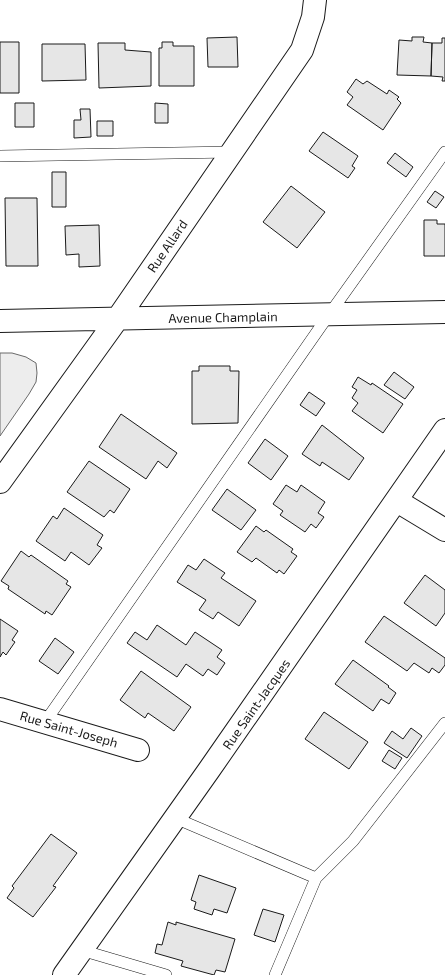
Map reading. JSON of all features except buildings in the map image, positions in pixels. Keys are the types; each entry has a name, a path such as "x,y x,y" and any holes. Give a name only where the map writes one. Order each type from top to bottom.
{"street":[{"name":"Rue Allard","path":"0,482 118,318 302,50 313,17 315,0"},
{"name":"Avenue Champlain","path":"0,321 118,318 328,316 445,312"},
{"name":"Rue Saint-Jacques","path":"64,975 397,501 445,430"},
{"path":"397,501 445,530"},
{"name":"Rue Saint-Joseph","path":"0,709 138,750"}],"lane":[{"path":"0,156 232,152"},
{"path":"45,722 328,316 445,152"},
{"path":"275,975 316,878 353,841 444,725"},
{"path":"175,818 316,878"},
{"path":"81,950 166,975"}],"shaded area":[{"path":"0,353 12,353 26,357 36,363 37,373 36,382 29,394 0,436"}]}
